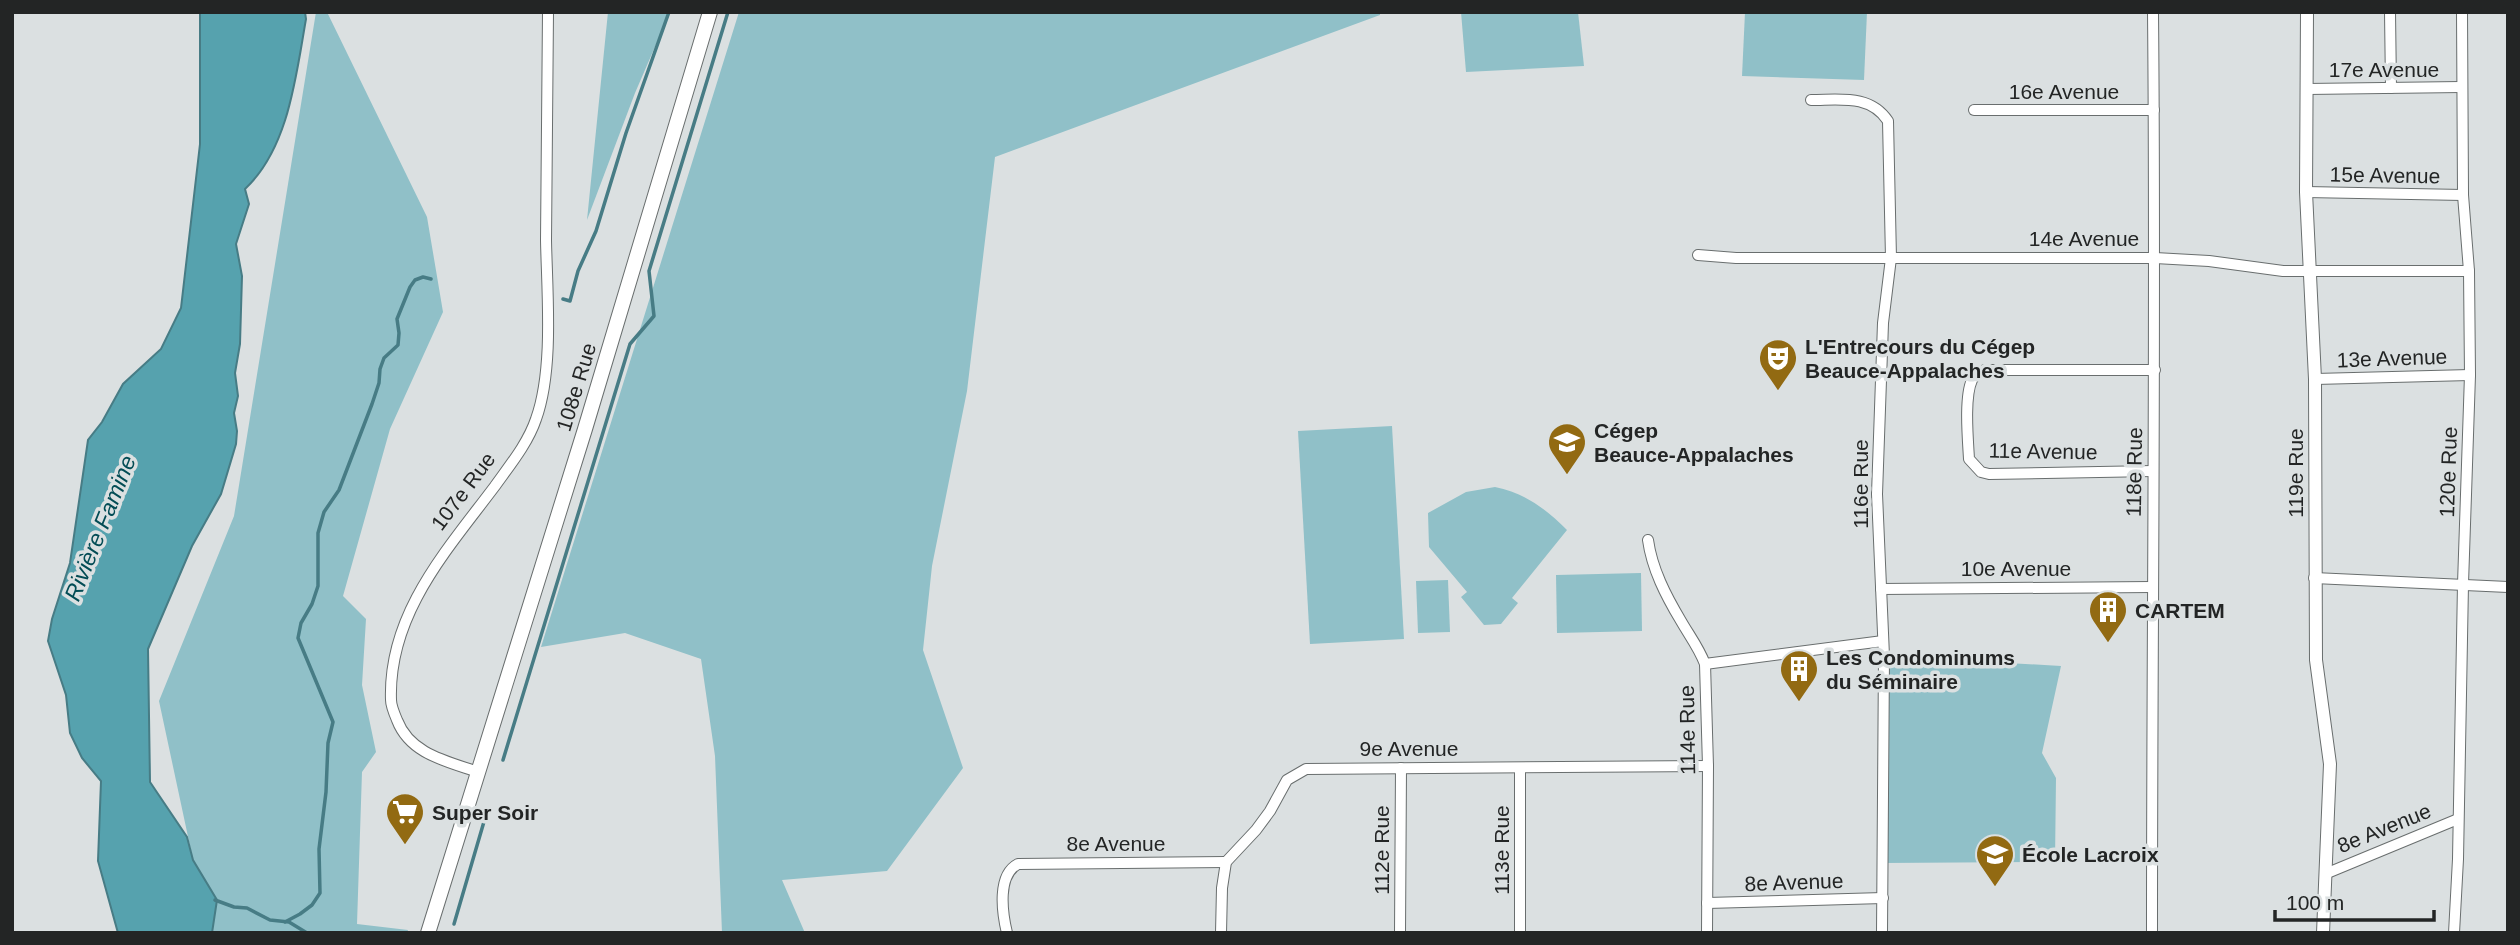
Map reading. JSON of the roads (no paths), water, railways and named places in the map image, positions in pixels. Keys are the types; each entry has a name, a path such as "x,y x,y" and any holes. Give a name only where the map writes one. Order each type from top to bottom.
{"main road":[{"name":"108e Rue","path":"478,772 585,429 710,12"},
{"path":"428,933 478,772"}],"street":[{"name":"107e Rue","path":"478,772 432,757 418,748 401,730 391,703 392,674 411,605 426,578 510,465 537,418 546,352 548,12"},
{"name":"118e Rue","path":"2152,933 2154,12"},
{"name":"119e Rue","path":"2307,12 2306,192 2315,379 2316,660 2330,764 2323,933"},
{"path":"2390,12 2391,88"},
{"name":"120e Rue","path":"2454,933 2470,374 2469,271 2463,195 2462,12"},
{"name":"17e Avenue","path":"2307,89 2461,88"},
{"name":"116e Rue","path":"1811,100 1866,102 1880,110 1888,121 1891,258 1883,323 1877,494 1883,641 1882,933"},
{"name":"16e Avenue","path":"1974,110 2154,110"},
{"name":"15e Avenue","path":"2306,192 2463,195"},
{"name":"14e Avenue","path":"1698,255 1736,258 2155,258 2209,261 2266,270 2469,271"},
{"name":"11e Avenue","path":"2154,471 1989,474 1981,472 1969,459 1967,427 1971,382 1978,372 2155,370"},
{"name":"13e Avenue","path":"2315,379 2470,374"},
{"name":"114e Rue","path":"1648,540 1656,572 1705,664 1708,766 1707,933"},
{"path":"2314,578 2508,587"},
{"name":"10e Avenue","path":"1881,589 2152,587"},
{"path":"1705,664 1883,641"},
{"name":"9e Avenue","path":"1226,862 1256,830 1287,780 1306,769 1708,766"},
{"name":"112e Rue","path":"1400,933 1401,768"},
{"name":"113e Rue","path":"1520,768 1520,933"},
{"name":"8e Avenue","path":"2325,874 2458,819"},
{"path":"1221,933 1222,888 1226,862"},
{"name":"8e Avenue","path":"1007,933 1003,902 1005,881 1009,872 1018,864 1226,862"},
{"name":"8e Avenue","path":"1707,903 1883,898"}],"water":[{"name":"Rivière Famine","path":"200,12 305,12 306,19 294,87 281,132 260,172 245,189 249,204 236,244 242,276 240,344 235,373 238,396 234,413 236,444 221,494 192,546 148,649 150,782 187,837 193,860 217,900 212,933 118,933 98,861 101,781 82,758 70,733 66,695 48,641 52,619 70,563 88,440 102,422 123,384 161,349 181,308 200,144"}],"waterway":[{"path":"563,299 570,301 578,271 596,231 626,133 669,12"},
{"path":"503,760 630,344 654,316 649,271 728,12"},
{"path":"285,922 312,905 320,893 319,849 326,792 328,743 333,722 298,638 301,623 318,586 318,533 324,512 339,490 372,404 384,358 398,345 397,319 410,287 415,280 423,277 431,279"},
{"path":"454,924 488,808"},
{"path":"215,900 234,907 247,908 270,920 289,922 307,933"}],"place":[{"name":"L'Entrecours du Cégep Beauce-Appalaches","path":"1778,392"},
{"name":"Cégep Beauce-Appalaches","path":"1567,476"},
{"name":"CARTEM","path":"2108,644"},
{"name":"Les Condominums du Séminaire","path":"1799,703"},
{"name":"Super Soir","path":"405,846"},
{"name":"École Lacroix","path":"1995,888"}]}
